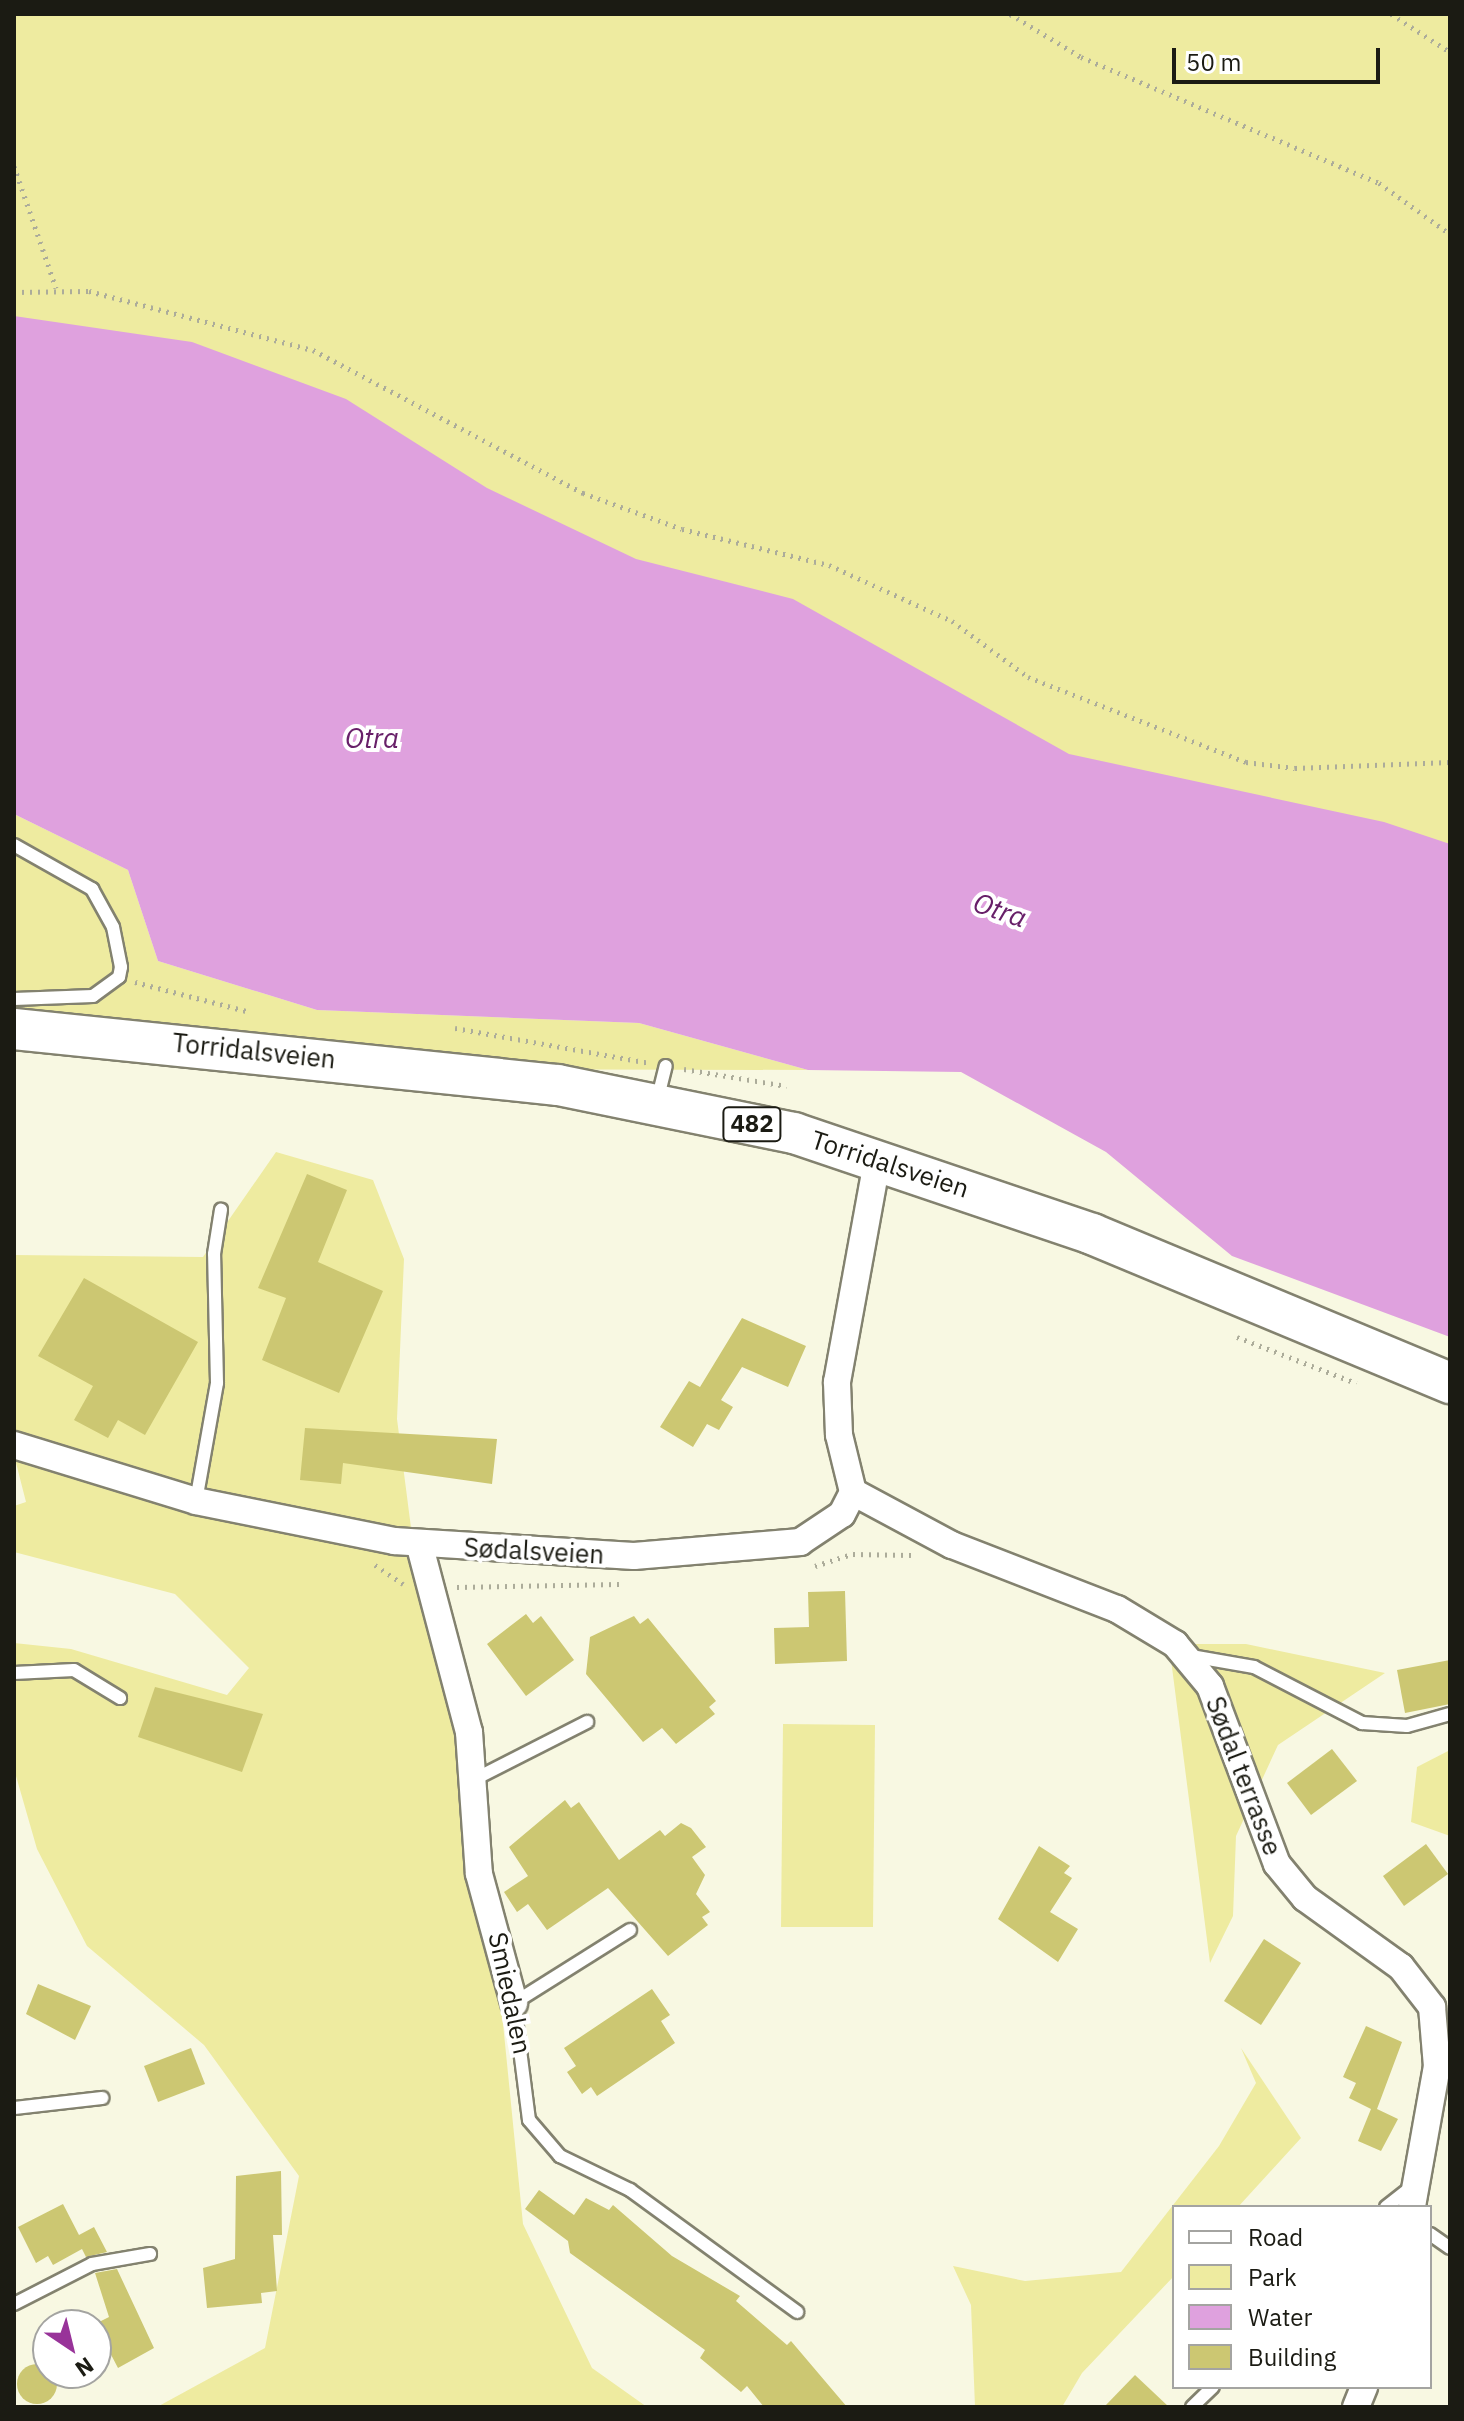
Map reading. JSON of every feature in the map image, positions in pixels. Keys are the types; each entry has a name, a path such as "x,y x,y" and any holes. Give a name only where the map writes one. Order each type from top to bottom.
{"main road":[{"name":"Torridalsveien","path":"14,1029 436,1069 661,1084 1092,1234 1450,1383"}],"street":[{"path":"878,1157 837,1382 839,1435 853,1492 952,1545 1104,1603 1184,1655"},
{"name":"Sødalsveien","path":"14,1445 196,1501 419,1543 634,1556 777,1549 824,1528 853,1492"},
{"name":"Smiedalen","path":"419,1543 475,1779 479,1874 514,2003"},
{"name":"Sødal terrasse","path":"1184,1655 1220,1700 1258,1827 1277,1864 1305,1898 1401,1967 1425,1993 1444,2025 1414,2196"}],"lane":[{"path":"14,845 92,889 113,927 119,977 93,996 14,999"},
{"path":"196,1501 217,1383 214,1254 221,1210"},
{"path":"1184,1655 1254,1667 1362,1723 1407,1726 1450,1714"},
{"path":"14,1673 74,1670 120,1698"},
{"path":"475,1779 587,1722"},
{"path":"514,2003 630,1930"},
{"name":"Smiedalen","path":"514,2003 529,2120 538,2134 560,2156 630,2190 797,2312"},
{"path":"14,2108 102,2098"},
{"name":"Sødal terrasse","path":"1391,2205 1414,2196"},
{"path":"1432,2235 1450,2248"},
{"path":"14,2304 92,2264 150,2254"},
{"path":"1192,2407 1211,2389"}],"path":[{"path":"1010,14 1081,57 1379,183 1450,234"},
{"path":"1391,14 1450,52"},
{"path":"14,166 56,288"},
{"path":"14,292 56,288 313,350 583,493 682,529 829,565 952,621 1028,677 1246,762 1295,768 1450,762"},
{"path":"119,977 250,1012"},
{"path":"455,1028 661,1084 787,1086"}],"green space":[{"path":"14,14 1450,14 1450,978 14,551"},
{"path":"14,814 128,870 158,961 317,1010 639,1023 808,1070 441,1069 14,1029"},
{"path":"276,1152 373,1180 404,1259 397,1419 418,1582 453,1695 491,1903 523,2224 592,2368 647,2407 157,2407 265,2348 299,2176 204,2045 87,1946 37,1849 14,1769 14,1643 71,1649 227,1695 249,1668 175,1594 14,1552 14,1506 26,1502 14,1455 14,1255 203,1257"},
{"path":"1169,1644 1246,1644 1385,1673 1278,1745 1236,1836 1233,1916 1210,1963"},
{"path":"783,1724 875,1725 873,1927 781,1927"},
{"path":"1450,1750 1450,1836 1411,1822 1417,1767"},
{"path":"1241,2048 1301,2138 1240,2205 1173,2205 1219,2146 1256,2083"},
{"path":"1172,2206 1172,2278 1082,2373 1062,2407 975,2407 971,2305 953,2266 1025,2281 1121,2272"}],"water":[{"name":"Otra","path":"14,316 192,342 346,399 487,488 636,559 793,599 1069,754 1384,822 1450,844 1450,1337 1232,1256 1106,1152 961,1072 808,1070 639,1023 317,1010 158,961 128,870 14,814"}],"building":[{"path":"307,1174 347,1190 318,1262 383,1291 339,1393 262,1360 286,1298 258,1288"},
{"path":"84,1278 198,1342 145,1435 118,1420 108,1438 74,1420 93,1386 38,1356"},
{"path":"742,1318 806,1346 788,1387 742,1367 721,1400 733,1407 719,1430 707,1424 693,1447 660,1427 689,1381 700,1387"},
{"path":"305,1428 497,1439 492,1484 343,1463 341,1484 300,1480"},
{"path":"845,1591 847,1661 775,1664 774,1628 809,1627 808,1592"},
{"path":"526,1614 533,1623 541,1616 574,1660 526,1696 487,1644"},
{"path":"634,1616 640,1624 648,1618 716,1701 709,1707 715,1714 676,1744 662,1728 643,1742 586,1674 590,1637"},
{"path":"1450,1660 1450,1704 1405,1713 1397,1670"},
{"path":"155,1687 263,1714 242,1772 138,1737"},
{"path":"1332,1749 1357,1781 1311,1815 1287,1783"},
{"path":"565,1800 571,1808 579,1802 619,1860 660,1830 665,1836 681,1823 691,1828 706,1847 692,1857 705,1875 696,1894 710,1912 702,1917 708,1925 668,1956 608,1888 547,1930 528,1904 517,1912 504,1892 528,1876 509,1847"},
{"path":"1426,1844 1448,1874 1404,1906 1383,1876"},
{"path":"1039,1846 1070,1866 1064,1873 1072,1878 1050,1912 1078,1929 1058,1962 998,1919"},
{"path":"1264,1939 1301,1963 1261,2025 1224,2001"},
{"path":"38,1984 91,2006 75,2040 26,2014"},
{"path":"652,1989 670,2015 661,2021 675,2043 597,2096 591,2087 582,2094 567,2072 576,2066 564,2048"},
{"path":"1366,2026 1402,2042 1377,2109 1398,2119 1381,2151 1358,2141 1371,2109 1349,2098 1356,2083 1343,2077"},
{"path":"191,2048 205,2084 158,2102 144,2066"},
{"path":"281,2171 282,2235 273,2235 277,2291 261,2293 262,2303 207,2308 203,2268 235,2259 236,2176"},
{"path":"539,2190 574,2215 586,2198 609,2210 613,2205 672,2256 740,2296 736,2301 787,2345 791,2341 847,2407 764,2407 747,2386 741,2392 700,2358 705,2350 570,2253 568,2241 525,2209"},
{"path":"63,2204 79,2235 94,2227 107,2252 86,2257 82,2249 53,2265 48,2256 36,2263 18,2227"},
{"path":"117,2269 154,2348 118,2368 112,2357 112,2309 106,2309 95,2273"},
{"path":"32,2365 32,2389 56,2389 45,2402 29,2402 19,2392 19,2376"},
{"path":"1135,2375 1169,2407 1104,2407"}]}
